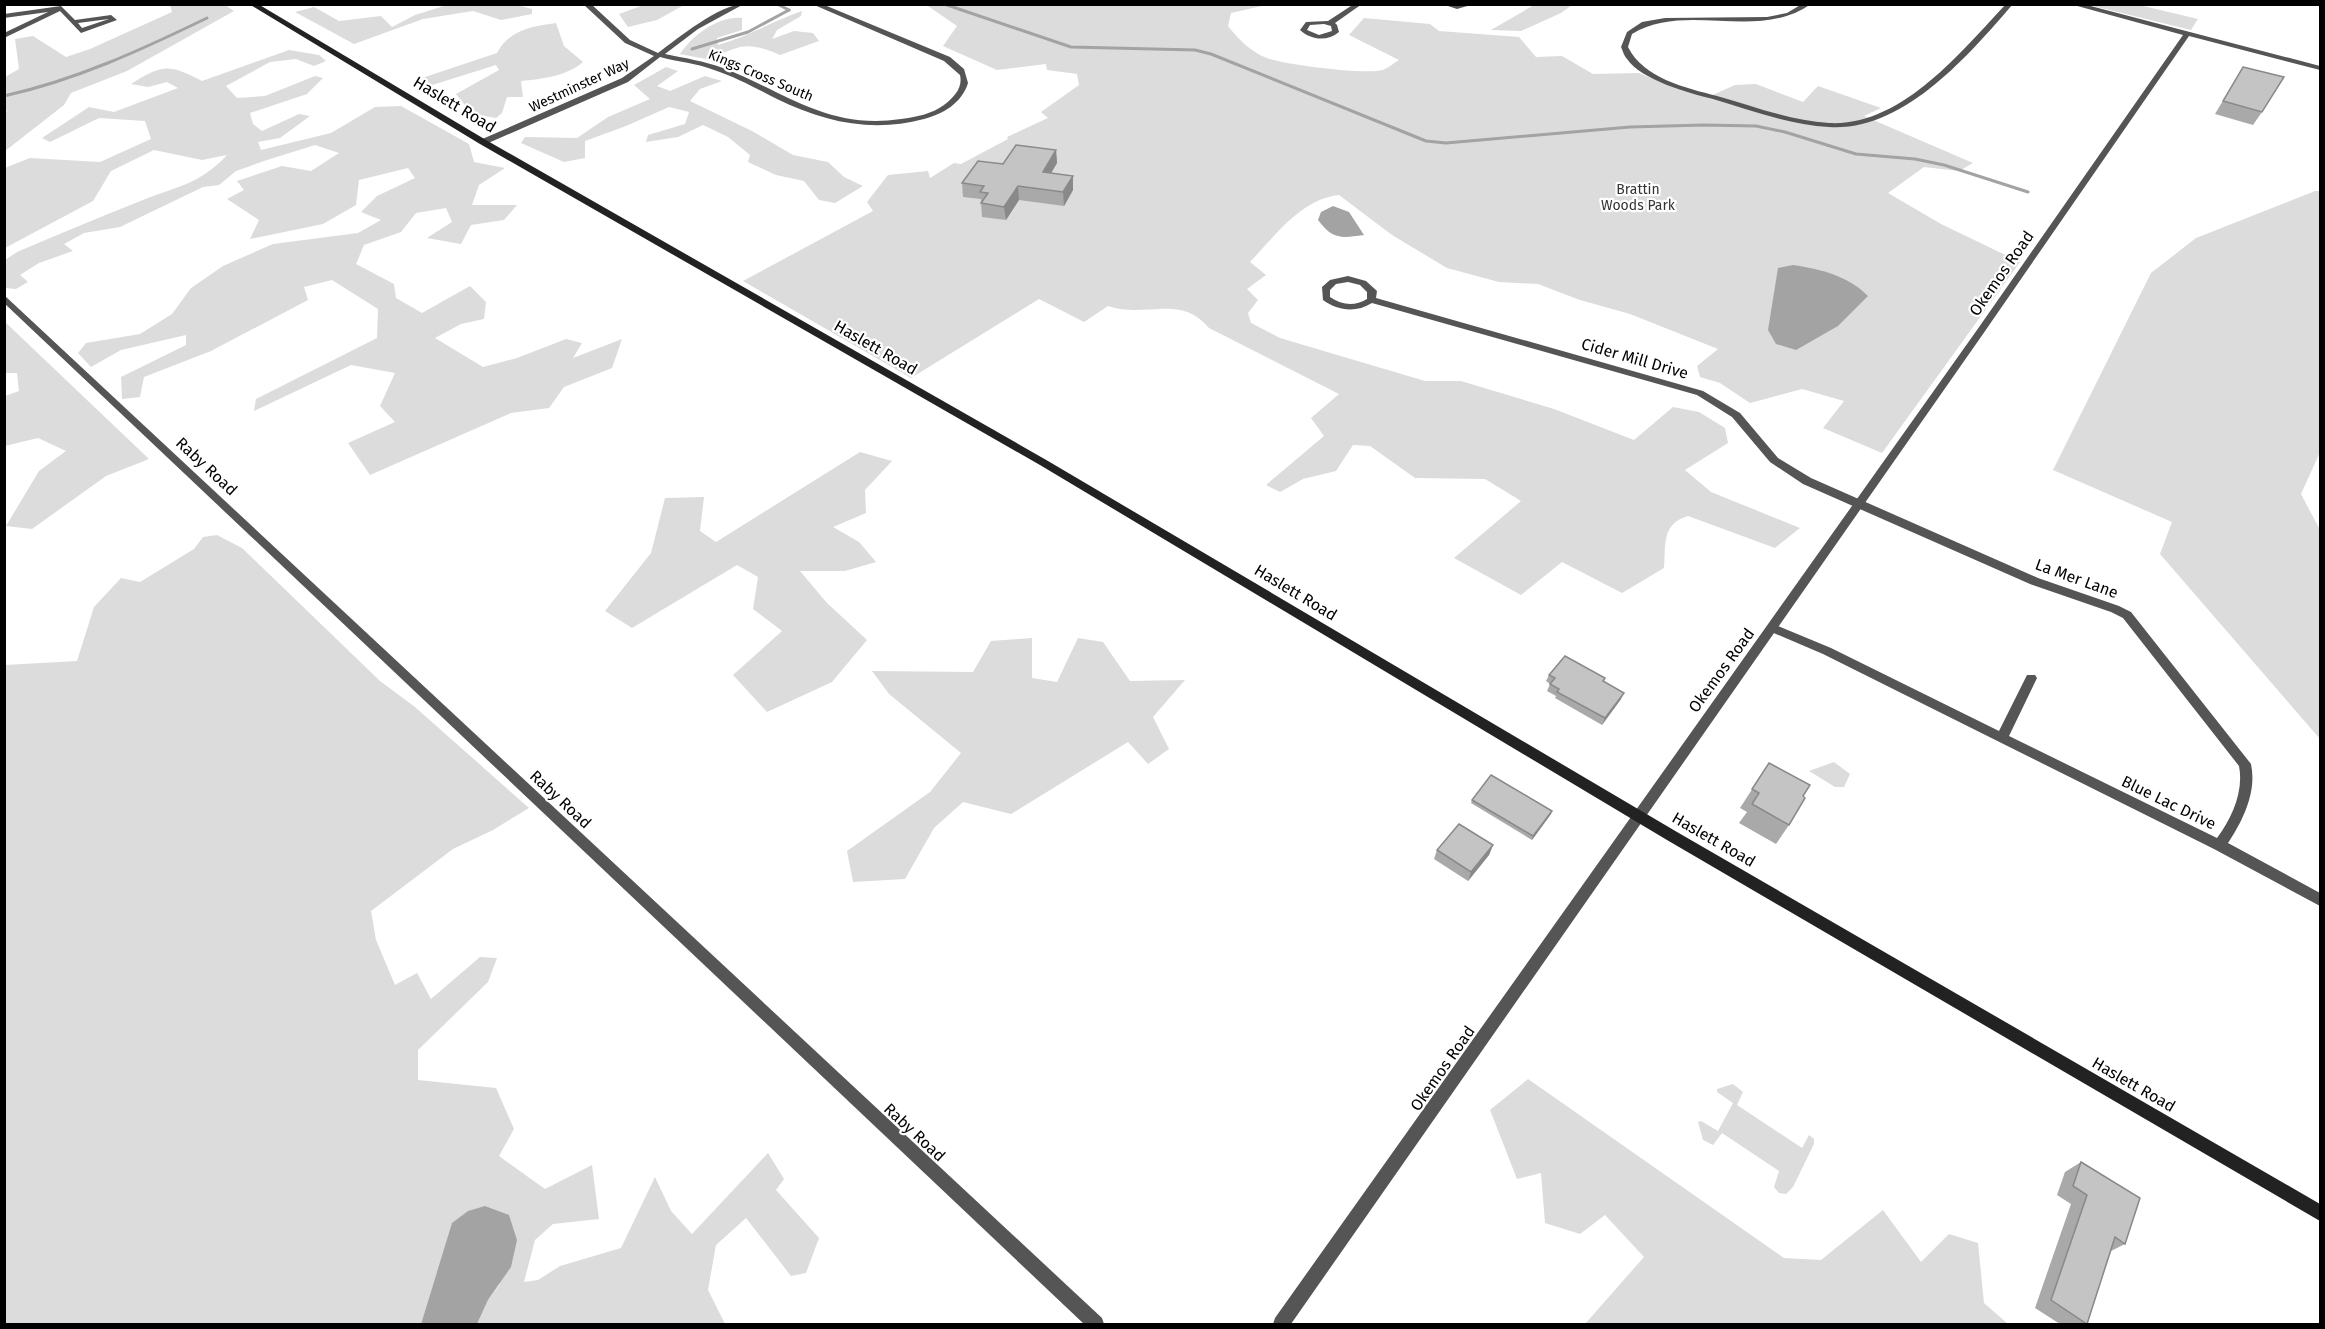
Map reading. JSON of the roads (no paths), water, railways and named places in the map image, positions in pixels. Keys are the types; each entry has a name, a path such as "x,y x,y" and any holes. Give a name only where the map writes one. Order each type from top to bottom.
{"main road":[{"name":"Haslett Road","path":"252,4 483,142 1033,458 1638,816 2320,1213"}],"street":[{"name":"Kings Cross South","path":"586,4 623,39 635,47 714,67 818,114 845,122 874,124 903,122 941,110 957,98 964,86 962,71 947,59 815,4"},
{"name":"Westminster Way","path":"483,142 617,84 696,28 741,4"},
{"path":"1330,23 1359,4"},
{"path":"1445,4 1457,7 1471,4"},
{"path":"1808,4 1794,14 1768,19 1693,15 1657,19 1632,30 1626,38 1625,48 1630,58 1641,68 1676,86 1797,120 1846,125 1870,120 1920,92 1962,55 2010,4"},
{"path":"2073,4 2320,68"},
{"path":"6,15 62,7"},
{"path":"62,7 81,31 114,20 111,17 74,22"},
{"path":"4,36 62,7"},
{"name":"Okemos Road","path":"1281,1324 1773,628 2187,34"},
{"name":"Cider Mill Drive","path":"1371,300 1372,291 1356,280 1333,282 1325,289 1326,298 1337,305 1361,306 1371,300 1700,393 1736,415 1766,452 1789,471 1859,504"},
{"name":"Raby Road","path":"4,298 1096,1324"},
{"name":"La Mer Lane","path":"1859,504 2034,582 2127,615 2245,764 2249,776 2233,824 2219,845"},
{"name":"Blue Lac Drive","path":"1773,628 1827,651 2219,845 2320,900"},
{"path":"2002,738 2031,678"}],"waterway":[{"path":"692,49 748,32 789,10 777,4"},
{"path":"944,4 1071,47 1195,50 1211,54 1426,141 1446,143 1630,127 1756,126 1785,132 1856,154 1915,159 1944,165 2028,192"},
{"path":"4,96 82,73 133,53 207,18"}],"park label":[{"name":"Brattin Woods Park","path":"1638,198"}]}
